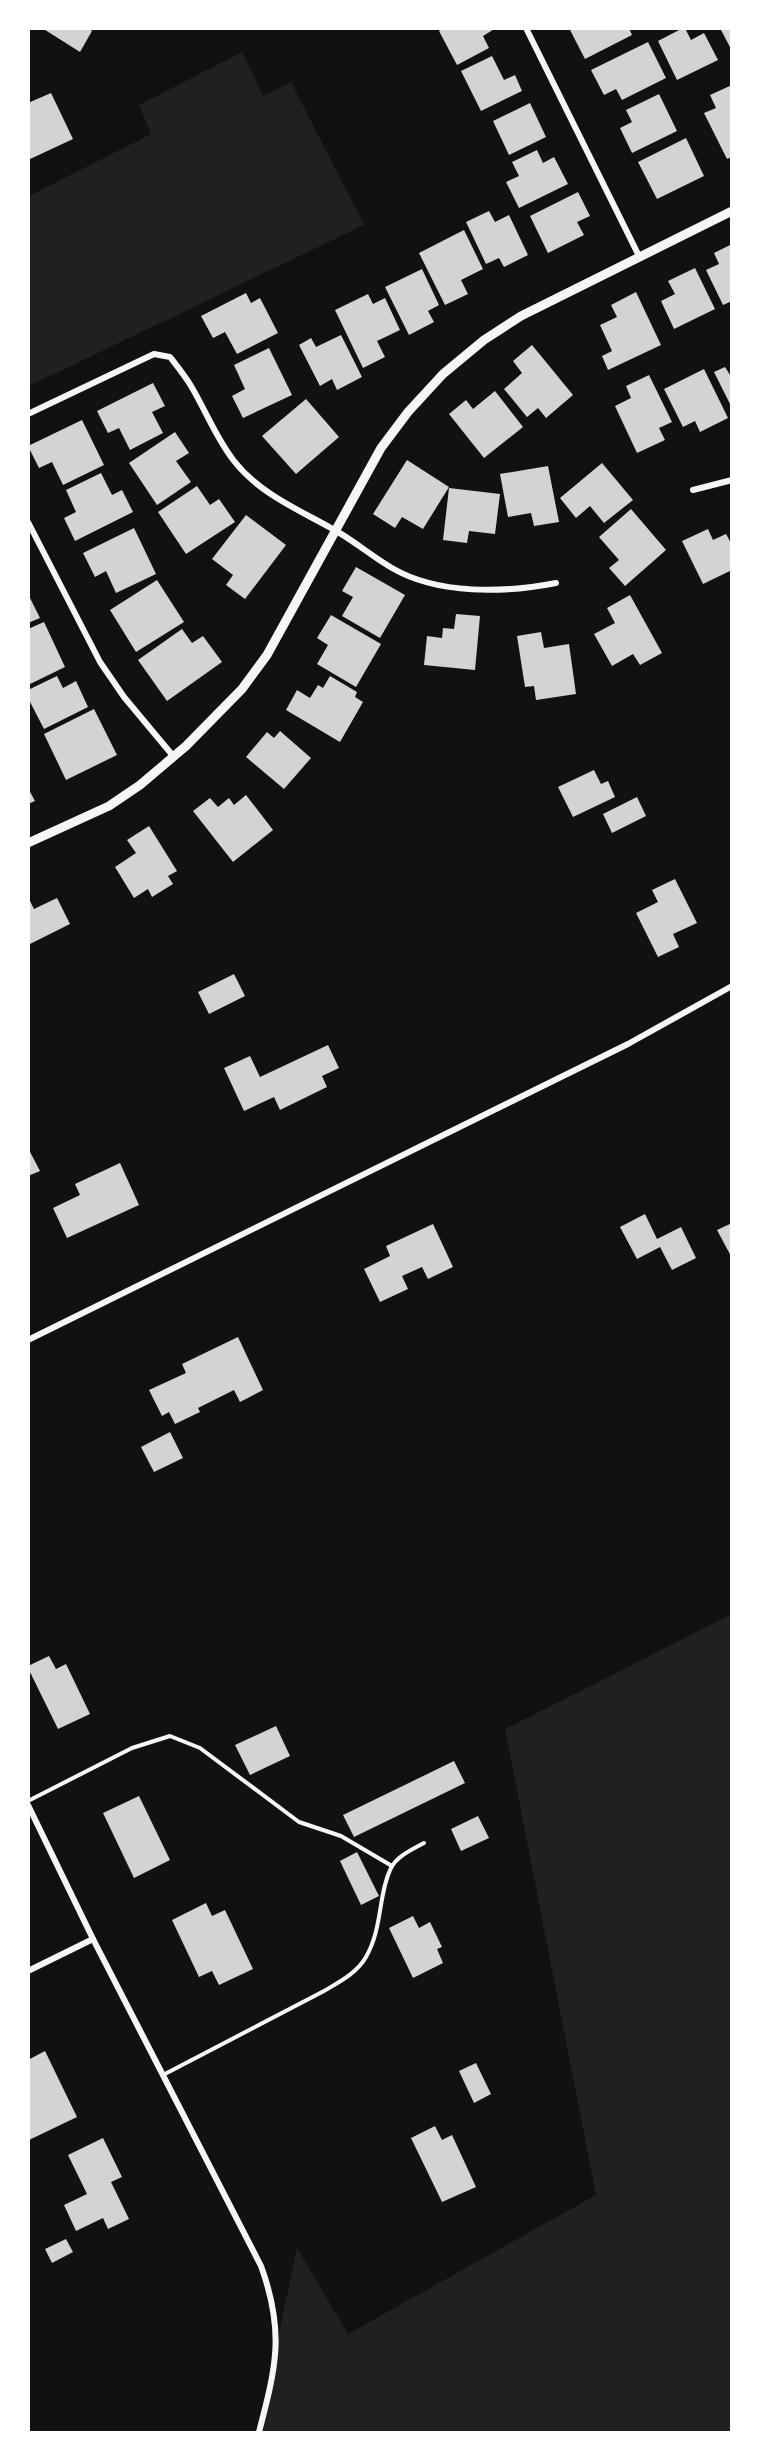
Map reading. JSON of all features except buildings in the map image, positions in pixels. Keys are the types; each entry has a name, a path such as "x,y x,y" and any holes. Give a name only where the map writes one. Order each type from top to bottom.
{"street":[{"path":"526,28 639,256"},
{"path":"28,843 109,806 140,786 174,757 248,681 267,655 334,529 381,448 408,412 444,374 484,340 521,316 732,211"},
{"path":"28,414 154,354 170,357 191,386 216,436 235,462 255,483 282,501 334,529 393,569 426,581 457,587 493,590 528,588 556,583"},
{"path":"693,490 732,480"},
{"path":"28,522 100,662 123,698 174,757"},
{"path":"28,1340 628,1044 732,986"},
{"path":"28,1805 93,1939 261,2266 271,2295 277,2350 274,2375 259,2433"},
{"path":"28,1971 93,1939"}],"lane":[{"path":"28,1801 132,1748 170,1736 200,1748 299,1822 341,1836 392,1866"},
{"path":"163,2075 349,1976 366,1958 376,1935 385,1888 392,1866 407,1852 424,1844"}],"shaded area":[{"path":"242,52 263,96 291,82 364,225 29,386 29,196 151,134 139,105"},
{"path":"731,1615 731,2432 258,2432 297,2248 348,2334 596,2195 505,1729"}]}
